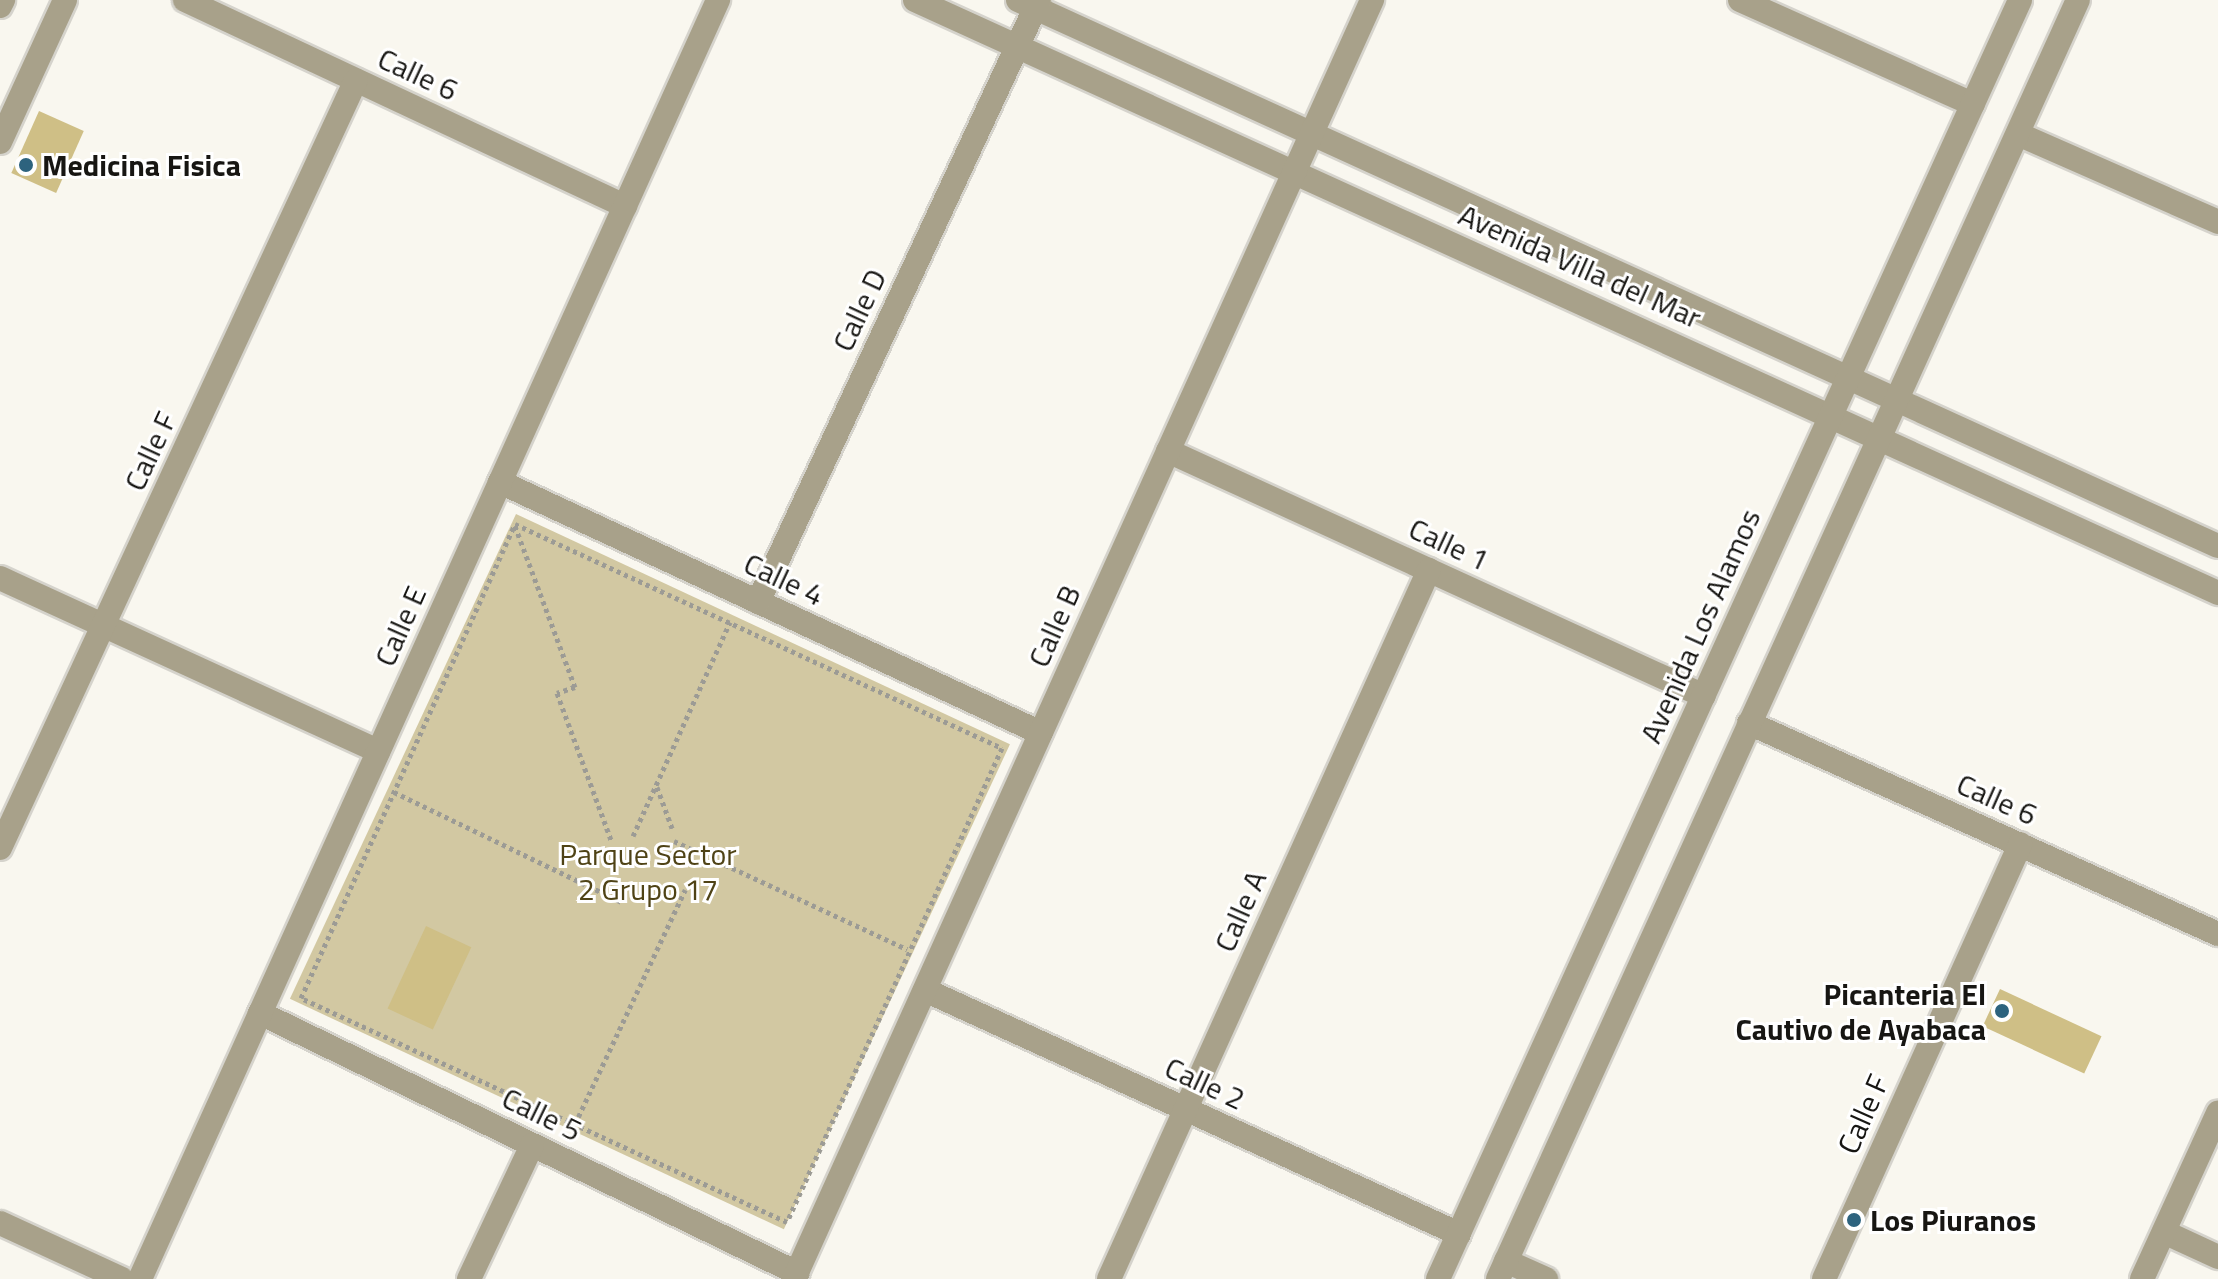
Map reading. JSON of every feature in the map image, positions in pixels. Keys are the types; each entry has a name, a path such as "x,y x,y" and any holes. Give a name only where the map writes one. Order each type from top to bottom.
{"street":[{"path":"0,6 3,0"},
{"path":"0,142 65,0"},
{"name":"Calle 6","path":"185,0 625,206"},
{"name":"Calle E","path":"140,1279 718,0"},
{"name":"Avenida Villa del Mar","path":"915,0 2218,593"},
{"name":"Calle B","path":"796,1276 1372,0"},
{"path":"1740,0 1973,104"},
{"name":"Avenida Los Alamos","path":"1438,1279 2020,0"},
{"path":"1546,1279 1502,1270 2078,0"},
{"name":"Avenida Villa del Mar","path":"1031,3 2218,546"},
{"name":"Calle D","path":"750,598 1018,46 1031,3"},
{"name":"Calle F","path":"0,848 356,80"},
{"path":"2018,134 2218,222"},
{"name":"Calle 1","path":"1168,451 1704,696"},
{"name":"Calle 4","path":"500,482 1041,733"},
{"name":"Calle A","path":"1109,1279 1429,570"},
{"path":"0,578 378,751"},
{"name":"Calle 6","path":"1749,723 2218,934"},
{"name":"Calle F","path":"1824,1279 2020,844"},
{"name":"Calle 2","path":"925,990 1459,1234"},
{"name":"Calle 5","path":"260,1013 796,1276"},
{"path":"2142,1279 2218,1113"},
{"path":"469,1279 532,1145"},
{"path":"0,1223 122,1279"},
{"path":"2164,1232 2218,1257"}],"path":[{"path":"500,482 575,687 557,693 611,840"},
{"path":"515,524 1002,748 787,1222 301,998 515,524"},
{"path":"633,836 730,623 750,598"},
{"path":"656,786 672,828"},
{"path":"394,792 624,903"},
{"path":"674,841 937,963"},
{"path":"559,1158 685,890"}],"green space":[{"name":"Parque Sector 2 Grupo 17","path":"516,514 1010,744 784,1229 290,999"}],"building":[{"path":"39,111 84,131 56,193 11,173"},
{"path":"426,926 471,947 433,1030 388,1008"},
{"path":"2000,989 2102,1036 2084,1073 1983,1026"}],"place":[{"name":"Medicina Fisica","path":"26,165"},
{"name":"Picanteria El Cautivo de Ayabaca","path":"2002,1011"},
{"name":"Los Piuranos","path":"1854,1220"}]}
